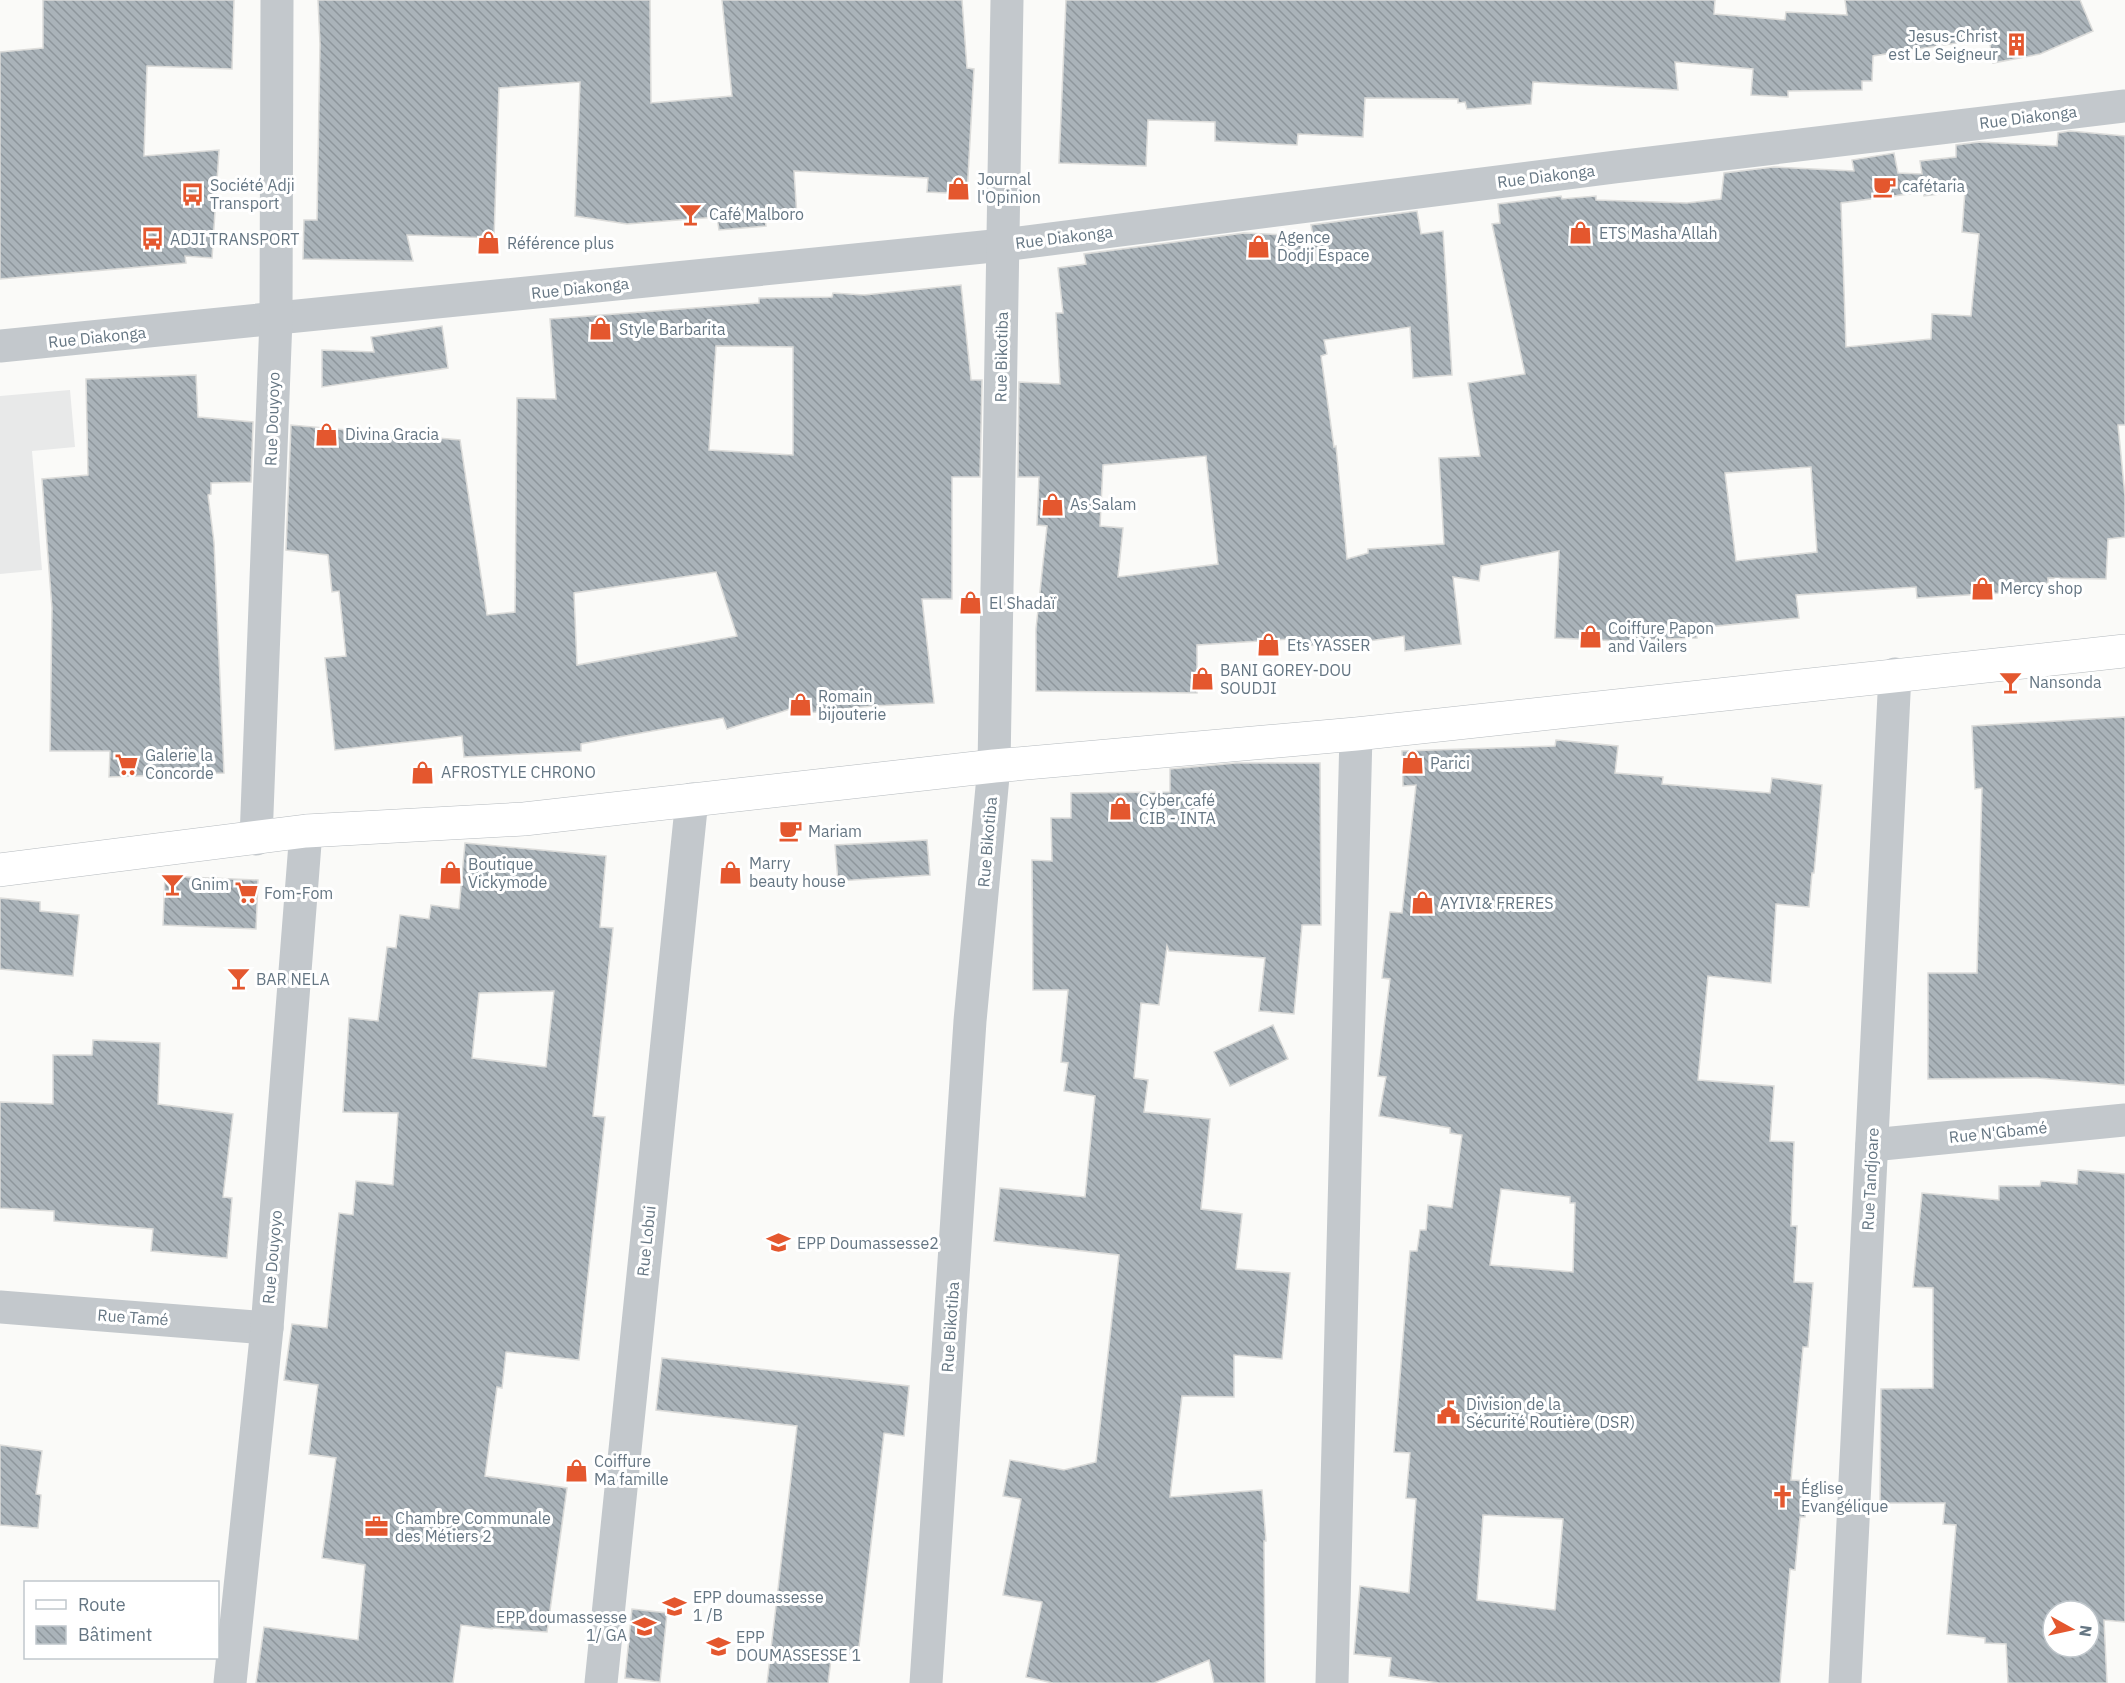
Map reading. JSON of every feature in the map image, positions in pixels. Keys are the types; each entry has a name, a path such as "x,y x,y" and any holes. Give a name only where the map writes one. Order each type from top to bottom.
{"main road":[{"path":"0,870 306,831 524,819 994,766 1356,734 1895,674 2125,651"}],"street":[{"name":"Rue Douyoyo","path":"256,839 276,320 277,0"},
{"name":"Rue Bikotiba","path":"926,1683 970,1021 994,766 1007,0"},
{"name":"Rue Diakonga","path":"0,346 1003,245 1615,167 2125,106"},
{"name":"Rue Tandjoare","path":"1845,1683 1895,674"},
{"path":"1332,1683 1356,734"},
{"name":"Rue Lobui","path":"601,1683 692,799"},
{"name":"Rue Douyoyo","path":"230,1683 267,1328 306,831"},
{"name":"Rue N'Gbamé","path":"1872,1145 2125,1120"},
{"name":"Rue Tamé","path":"0,1307 267,1328"}],"shaded area":[{"path":"70,390 75,447 32,451 42,570 0,574 0,396"}],"building":[{"path":"43,0 234,0 232,69 147,66 144,156 219,150 212,258 185,256 186,263 0,279 0,52 43,48"},
{"path":"318,0 650,0 651,103 732,96 722,0 962,0 967,68 974,69 967,194 927,192 928,178 794,171 797,217 765,218 766,226 719,230 717,217 627,224 575,216 580,82 499,88 494,238 407,235 413,261 303,259 304,220 317,220 320,44"},
{"path":"1066,0 1715,0 1714,14 1785,20 1786,12 1847,15 1845,0 2080,0 2093,31 2040,54 1993,63 1989,38 1873,56 1872,81 1862,81 1862,90 1788,91 1788,97 1751,95 1753,69 1675,62 1678,90 1533,82 1531,104 1467,109 1465,102 1458,103 1458,99 1365,98 1363,137 1298,134 1297,145 1215,141 1215,122 1148,120 1146,166 1059,163"},
{"path":"2070,131 2125,136 2125,425 2118,425 2125,496 2125,537 2108,539 2106,579 2048,578 2048,583 2001,586 2001,593 1917,598 1916,587 1796,595 1799,618 1697,628 1697,638 1620,641 1555,638 1559,551 1481,566 1479,581 1453,577 1461,644 1405,651 1404,636 1333,646 1333,644 1290,647 1290,639 1197,645 1197,693 1036,691 1036,629 1047,526 1037,525 1039,477 1018,477 1019,382 1060,384 1056,313 1063,313 1058,268 1086,264 1084,254 1244,233 1313,236 1311,225 1417,211 1421,234 1443,231 1452,375 1413,378 1410,327 1324,340 1327,354 1321,356 1334,447 1336,446 1347,559 1368,553 1368,549 1444,544 1439,458 1480,456 1468,383 1525,374 1492,224 1500,223 1498,204 1561,196 1562,199 1596,196 1596,200 1687,203 1721,199 1724,173 1774,167 1854,171 1852,160 1894,153 1898,173 1922,174 1920,161 1956,157 1956,145 1979,142 2057,146 2058,133","holes":["1923,187 1924,196 1965,191 1962,232 1979,234 1971,316 1932,314 1931,339 1846,347 1841,203 1923,192","1206,456 1218,564 1118,577 1123,528 1100,526 1103,465","1811,467 1817,552 1736,561 1725,473"]},
{"path":"961,285 971,380 982,380 980,477 952,477 952,599 922,599 934,703 872,706 808,713 806,704 727,729 723,718 581,744 581,751 464,757 462,736 335,750 325,658 346,656 339,591 332,592 328,555 286,550 291,425 460,440 487,615 515,612 517,398 556,399 550,319 759,303 759,298 832,297 833,293 864,295","holes":["716,346 793,347 793,455 709,450","716,572 737,636 577,665 574,593"]},
{"path":"442,326 448,368 322,387 322,350 374,352 371,337"},
{"path":"196,375 198,417 253,422 251,482 211,483 211,494 208,495 214,542 224,773 109,777 110,751 50,751 52,608 42,479 88,475 86,379"},
{"path":"2125,717 2125,1085 2037,1078 1928,1079 1928,973 1977,973 1982,788 1975,789 1972,726"},
{"path":"1556,740 1618,746 1615,773 1663,777 1662,784 1770,793 1772,778 1822,785 1809,907 1776,904 1771,983 1708,976 1698,1080 1774,1086 1770,1141 1794,1142 1791,1226 1797,1226 1794,1282 1813,1283 1808,1347 1803,1347 1791,1480 1808,1481 1805,1517 1800,1517 1795,1570 1790,1569 1780,1683 1439,1683 1389,1676 1391,1658 1354,1654 1360,1586 1409,1593 1416,1499 1406,1498 1410,1453 1394,1452 1410,1251 1417,1251 1420,1230 1426,1230 1428,1205 1452,1208 1462,1135 1450,1133 1450,1128 1379,1116 1386,1077 1378,1076 1390,979 1382,978 1390,912 1402,913 1416,785 1403,786 1402,751 1555,746","holes":["1501,1189 1570,1197 1570,1203 1575,1203 1573,1272 1490,1265","1483,1515 1563,1519 1555,1610 1477,1600"]},
{"path":"1236,763 1320,763 1321,925 1302,925 1294,1014 1259,1011 1265,958 1169,951 1167,946 1159,1005 1141,1003 1134,1078 1148,1080 1144,1112 1210,1119 1201,1209 1242,1214 1236,1269 1290,1273 1282,1359 1234,1355 1234,1397 1182,1396 1170,1497 1262,1490 1266,1541 1264,1541 1265,1683 1214,1683 1209,1660 1154,1683 1053,1683 1026,1677 1042,1602 1003,1595 1021,1499 1003,1496 1010,1460 1064,1470 1096,1462 1119,1255 994,1241 1000,1188 1085,1197 1095,1096 1064,1091 1068,1063 1061,1062 1068,990 1033,990 1032,860 1052,861 1051,818 1071,818 1071,793 1170,792 1170,769"},
{"path":"927,840 930,875 838,881 835,845"},
{"path":"465,843 606,856 600,927 613,928 593,1116 605,1117 579,1360 506,1352 502,1388 497,1387 485,1476 567,1488 547,1632 461,1625 453,1683 256,1683 264,1627 358,1640 365,1565 322,1558 336,1458 309,1454 318,1385 284,1380 292,1324 327,1328 339,1213 353,1215 356,1181 393,1185 398,1113 343,1112 349,1018 378,1021 387,947 396,948 400,915 429,919 431,905 459,909","holes":["554,991 546,1067 472,1058 479,993"]},
{"path":"165,876 258,880 256,929 163,925"},
{"path":"0,898 40,902 40,911 79,915 73,976 0,969"},
{"path":"1273,1025 1288,1059 1230,1086 1214,1052"},
{"path":"93,1040 160,1043 158,1104 233,1114 223,1197 232,1198 227,1258 151,1251 153,1229 54,1221 54,1211 0,1208 0,1102 53,1104 53,1055 92,1055"},
{"path":"2078,1170 2125,1174 2125,1622 2104,1620 2107,1683 2008,1683 2006,1644 1985,1643 1985,1638 1947,1634 1956,1525 1943,1524 1945,1503 1880,1503 1881,1389 1933,1388 1933,1288 1913,1287 1922,1193 1999,1200 1999,1186 2040,1186 2041,1181 2077,1184"},
{"path":"662,1358 909,1386 904,1436 884,1433 858,1655 832,1652 828,1683 767,1683 797,1426 656,1410"},
{"path":"0,1445 42,1451 36,1494 41,1495 38,1528 0,1525"},
{"path":"632,1609 667,1613 660,1682 625,1678"}],"place":[{"name":"Jesus-Christ est Le Seigneur","path":"2016,45"},
{"name":"cafétaria","path":"1884,186"},
{"name":"Journal l'Opinion","path":"959,188"},
{"name":"Société Adji Transport","path":"192,194"},
{"name":"Café Malboro","path":"691,214"},
{"name":"ETS Masha Allah","path":"1581,233"},
{"name":"ADJI TRANSPORT","path":"152,239"},
{"name":"Référence plus","path":"489,243"},
{"name":"Agence Dodji Espace","path":"1259,246"},
{"name":"Style Barbarita","path":"601,329"},
{"name":"Divina Gracia","path":"327,434"},
{"name":"As Salam","path":"1052,504"},
{"name":"Mercy shop","path":"1982,588"},
{"name":"El Shadaï","path":"971,603"},
{"name":"Coiffure Papon and Vailers","path":"1590,637"},
{"name":"Ets YASSER","path":"1269,645"},
{"name":"BANI GOREY-DOU SOUDJI","path":"1202,679"},
{"name":"Nansonda","path":"2011,682"},
{"name":"Romain bijouterie","path":"800,705"},
{"name":"Parici","path":"1412,763"},
{"name":"Galerie la Concorde","path":"127,764"},
{"name":"AFROSTYLE CHRONO","path":"423,772"},
{"name":"Cyber café CIB - INTA","path":"1121,809"},
{"name":"Mariam","path":"790,831"},
{"name":"Marry beauty house","path":"731,872"},
{"name":"Boutique Vickymode","path":"450,873"},
{"name":"Gnim","path":"173,884"},
{"name":"Fom-Fom","path":"246,893"},
{"name":"AYIVI& FRERES","path":"1422,903"},
{"name":"BAR NELA","path":"238,979"},
{"name":"EPP Doumassesse2","path":"779,1243"},
{"name":"Division de la Sécurité Routière (DSR)","path":"1448,1413"},
{"name":"Coiffure Ma famille","path":"576,1470"},
{"name":"Église Evangélique","path":"1783,1497"},
{"name":"Chambre Communale des Métiers 2","path":"377,1527"},
{"name":"EPP doumassesse 1 /B","path":"675,1606"},
{"name":"EPP doumassesse 1/ GA","path":"645,1626"},
{"name":"EPP DOUMASSESSE 1","path":"718,1646"}]}
